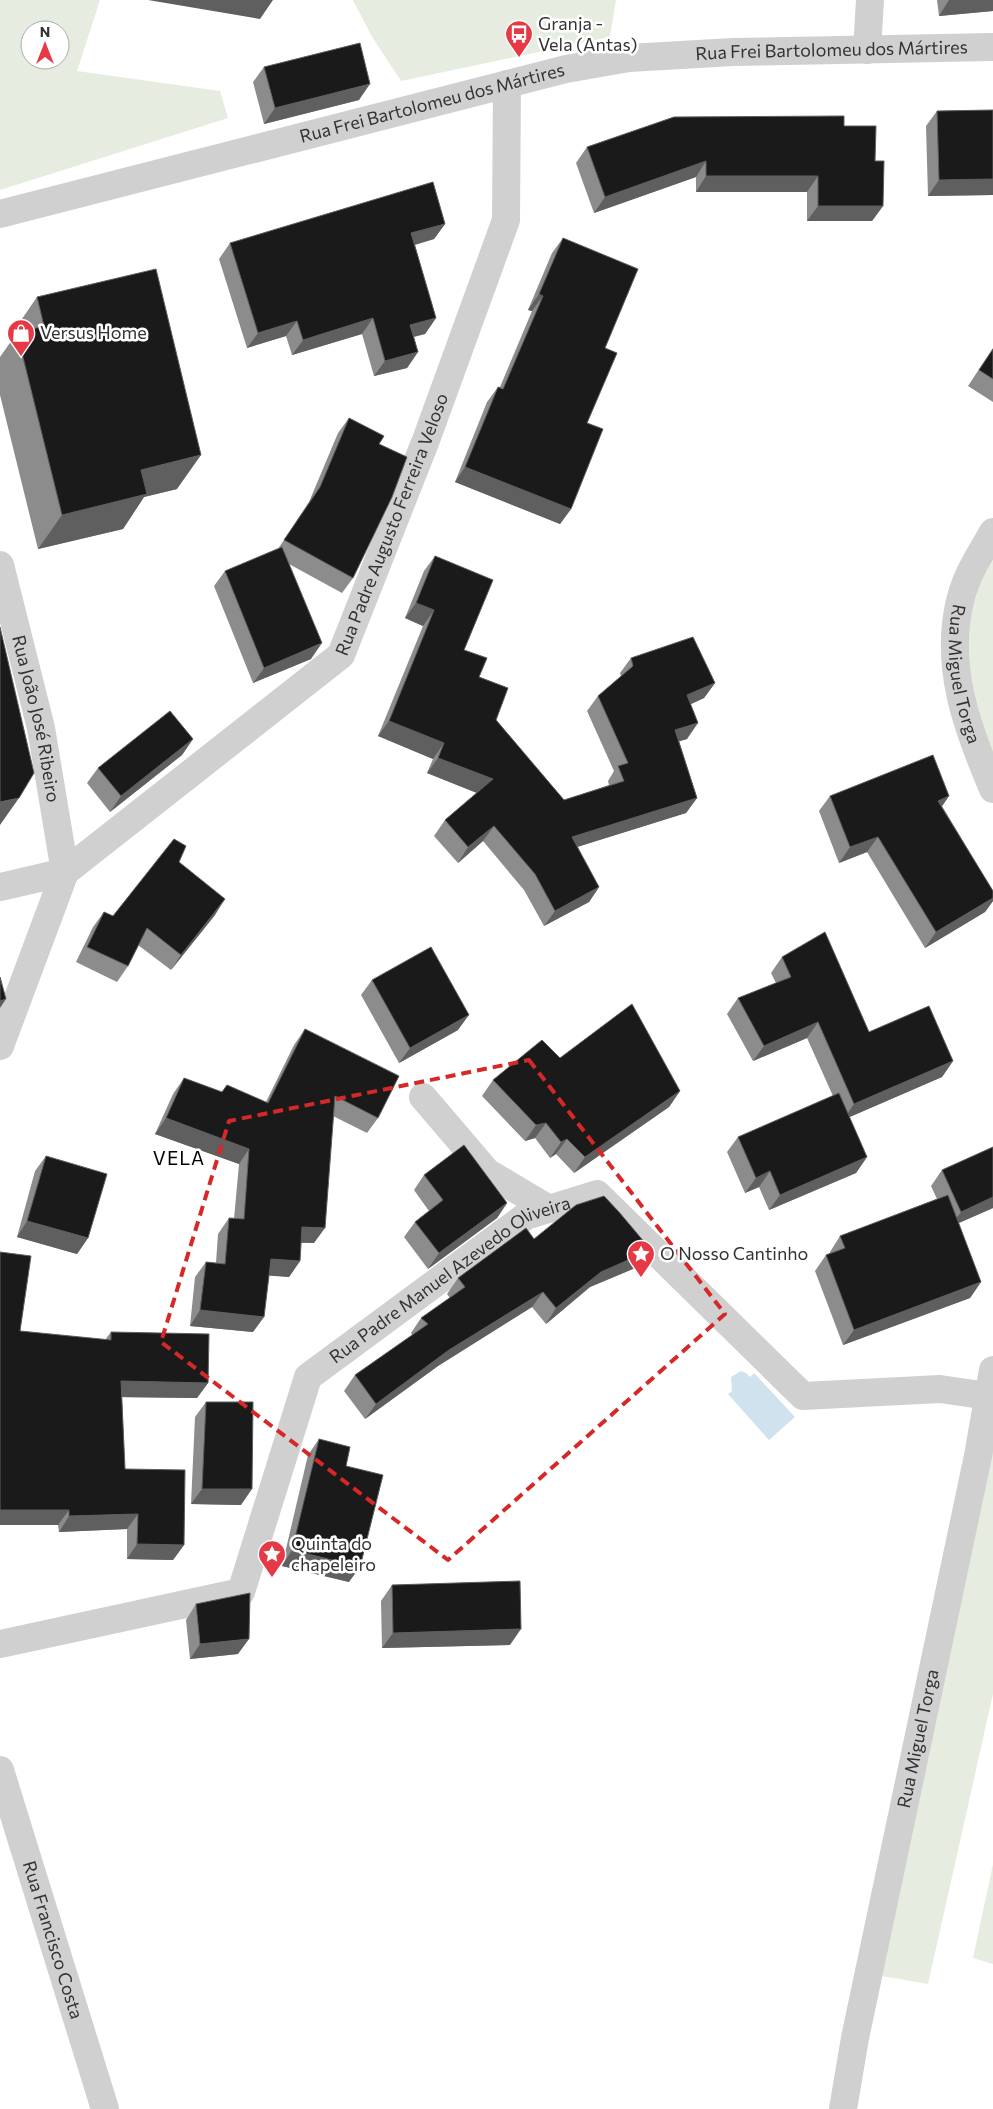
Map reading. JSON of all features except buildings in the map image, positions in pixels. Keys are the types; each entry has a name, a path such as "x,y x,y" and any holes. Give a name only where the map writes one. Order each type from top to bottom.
{"street":[{"path":"868,50 870,0"},
{"name":"Rua Frei Bartolomeu dos Mártires","path":"0,214 566,69 628,58 733,52 993,46"},
{"name":"Rua Padre Augusto Ferreira Veloso","path":"65,872 341,655 426,440 506,220 507,84"},
{"name":"Rua Miguel Torga","path":"993,532 974,565 961,596 955,631 958,694 971,735 993,789"},
{"name":"Rua João José Ribeiro","path":"0,565 41,728 65,872"},
{"path":"0,887 65,872"},
{"path":"0,1046 65,872"},
{"path":"423,1097 487,1172 549,1209"},
{"name":"Rua Padre Manuel Azevedo Oliveira","path":"0,1644 241,1592 308,1377 526,1216 597,1194 803,1396 940,1390 988,1396"},
{"name":"Rua Miguel Torga","path":"843,2109 855,2038 978,1456 993,1370"},
{"name":"Rua Francisco Costa","path":"0,1770 104,2109"}],"highlighted area":[{"path":"529,1060 725,1314 448,1560 161,1342 229,1121"}],"shaded area":[{"path":"0,0 100,0 77,71 220,91 228,118 0,190"},
{"path":"353,0 616,0 610,37 401,81 371,35"},
{"path":"993,560 993,756 970,694 966,637 976,592"},
{"path":"993,1447 993,1694 928,1984 882,1976"},
{"path":"993,1864 993,1964 973,1958"}],"water":[{"path":"741,1371 750,1377 754,1373 795,1417 769,1440 728,1394 732,1391 731,1377"}],"place":[{"name":"Granja - Vela (Antas)","path":"519,58"},
{"name":"Versus Home","path":"21,357"},
{"name":"O Nosso Cantinho","path":"641,1278"},
{"name":"Quinta do chapeleiro","path":"272,1578"}],"district":[{"name":"VELA","path":"179,1158"}]}
